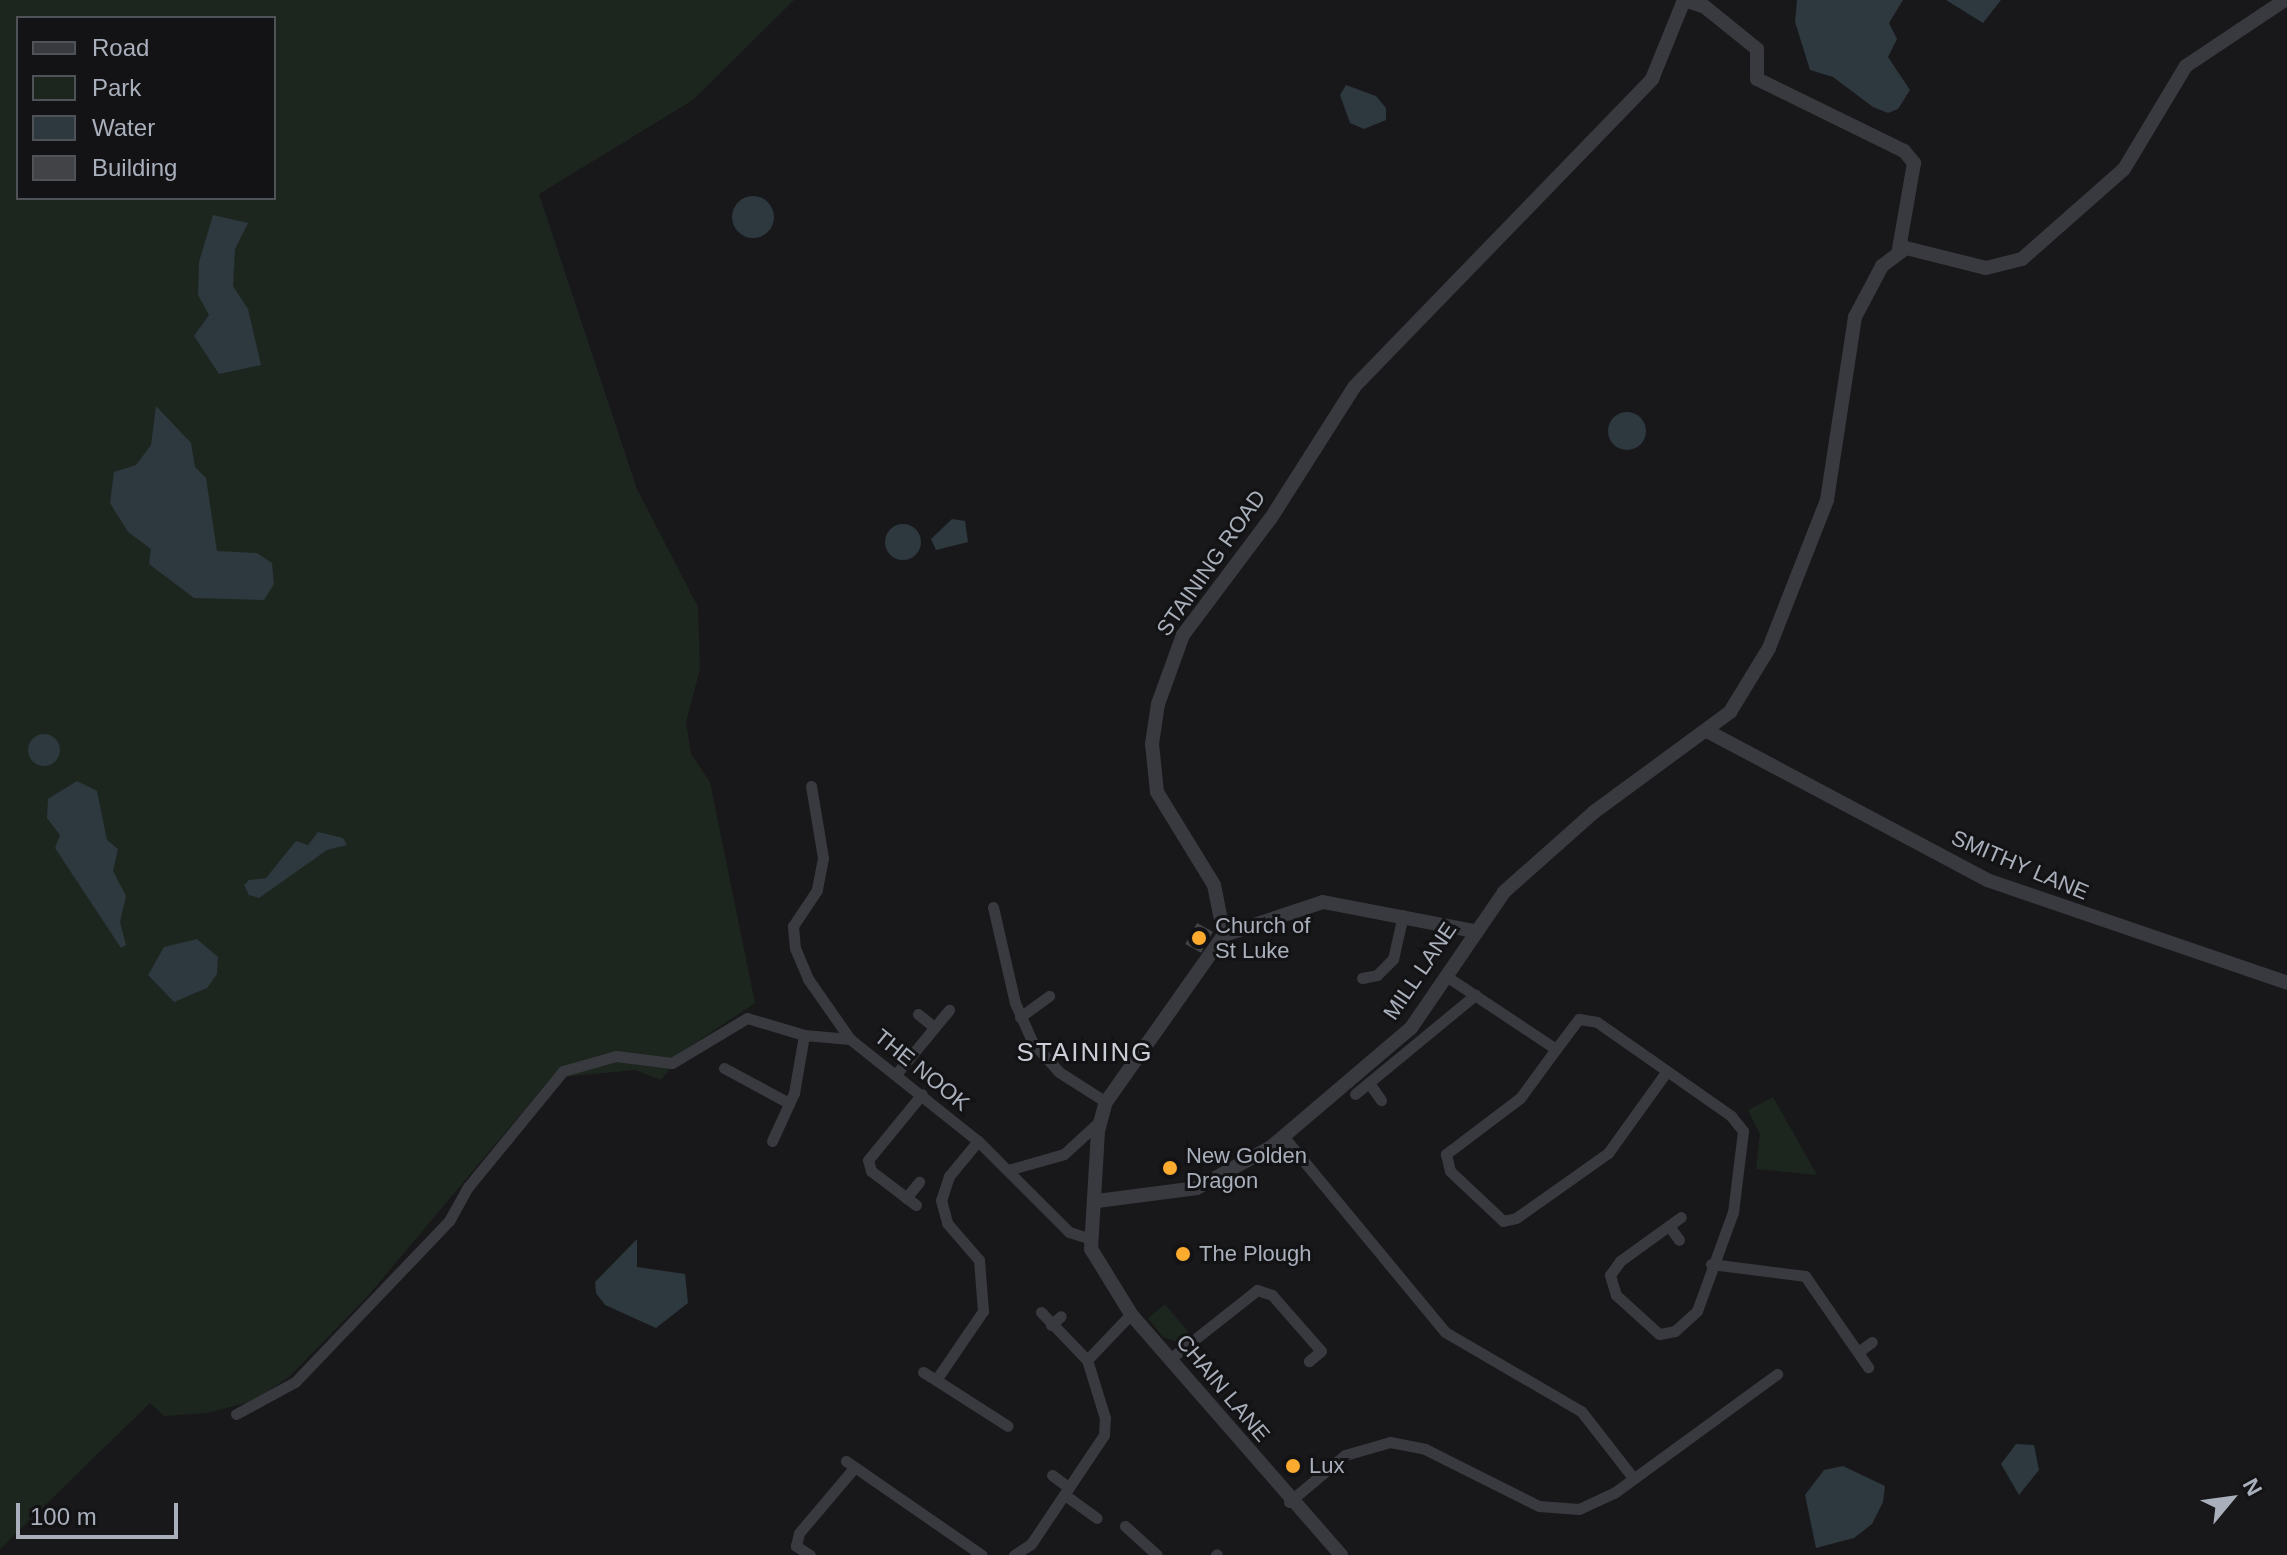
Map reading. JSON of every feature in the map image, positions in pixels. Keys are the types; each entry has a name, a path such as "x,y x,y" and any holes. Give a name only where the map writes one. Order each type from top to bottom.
{"street":[{"path":"1684,0 1705,7 1757,49 1757,79 1904,151 1914,163 1899,249 1986,268 2022,259 2124,169 2186,66 2285,0"},
{"name":"STAINING ROAD","path":"1224,935 1214,885 1168,815 1153,776 1155,721 1175,651 1271,518 1354,387 1652,79 1684,0"},
{"name":"MILL LANE","path":"1097,1201 1197,1188 1245,1166 1283,1136 1397,1042 1446,976 1473,931 1504,892 1585,819 1709,732 1753,680 1803,566 1836,460 1855,317 1868,286 1899,249"},
{"name":"SMITHY LANE","path":"1709,732 1987,880 2287,983"},
{"path":"811,786 820,820 822,868 793,937 808,979 850,1039"},
{"path":"1089,1238 1097,1201 1100,1121 1106,1102 1224,935 1313,903 1403,915 1473,931"},
{"path":"993,907 1020,1017 1048,1063 1106,1102"},
{"path":"1362,978 1377,975 1393,959 1403,915"},
{"path":"1446,976 1556,1049"},
{"path":"1355,1094 1475,995"},
{"path":"1020,1017 1049,996"},
{"path":"897,1073 949,1010"},
{"path":"918,1014 934,1027"},
{"name":"THE NOOK","path":"236,1414 295,1382 449,1221 468,1187 563,1071 616,1056 672,1063 747,1018 804,1035 850,1039 897,1073 978,1141 1069,1232 1089,1238"},
{"path":"1667,1071 1608,1153 1516,1218 1503,1221 1450,1171 1446,1154 1520,1098 1579,1019 1590,1019 1667,1071 1731,1116 1746,1141 1733,1212 1711,1264 1694,1317 1670,1333 1648,1329 1616,1295 1610,1275 1681,1217"},
{"path":"772,1141 789,1103 804,1035"},
{"path":"724,1068 789,1103"},
{"path":"1369,1083 1381,1100"},
{"path":"919,1182 911,1202 871,1171 869,1155 922,1094"},
{"path":"1008,1170 1064,1154 1100,1121"},
{"path":"1283,1136 1445,1332 1581,1411 1631,1475"},
{"path":"936,1380 983,1311 979,1260 947,1223 941,1200 949,1176 978,1141"},
{"path":"1669,1226 1679,1240"},
{"name":"CHAIN LANE","path":"1089,1238 1099,1270 1131,1314 1289,1502 1341,1555"},
{"path":"1711,1264 1805,1276 1868,1367"},
{"path":"1171,1358 1257,1290 1272,1295 1321,1351 1309,1361"},
{"path":"1014,1555 1031,1544 1106,1426 1087,1360 1041,1312"},
{"path":"1087,1360 1131,1314"},
{"path":"1051,1325 1061,1316"},
{"path":"1858,1352 1872,1342"},
{"path":"923,1372 1008,1426"},
{"path":"1289,1502 1345,1455 1379,1442 1425,1449 1552,1509 1592,1505 1631,1475 1730,1412 1777,1374"},
{"path":"810,1555 796,1546 799,1533 850,1464 982,1555"},
{"path":"1052,1475 1097,1518"},
{"path":"1125,1526 1157,1555"}],"green space":[{"path":"0,0 794,0 693,100 539,194 637,489 698,607 700,669 686,722 691,754 710,782 755,1003 686,1049 661,1080 635,1070 551,1078 367,1297 289,1377 253,1401 207,1413 164,1416 150,1403 0,1549"},
{"path":"1773,1097 1817,1175 1756,1169 1760,1134 1748,1110"},
{"path":"1165,1304 1190,1334 1179,1342 1163,1337 1148,1318"}],"water":[{"path":"1797,0 1903,0 1889,23 1897,39 1888,57 1910,90 1898,109 1888,113 1873,107 1833,77 1810,70 1795,22"},
{"path":"1946,0 2001,0 1983,23"},
{"path":"1346,85 1376,96 1386,108 1386,120 1364,129 1350,123 1340,95"},
{"path":"753,196 768,202 774,217 768,232 753,238 738,232 732,217 738,202"},
{"path":"213,215 248,223 235,249 233,286 248,309 261,365 219,374 194,336 209,315 198,295 199,262"},
{"path":"156,406 191,443 195,467 206,478 217,551 257,553 272,563 274,584 264,600 194,598 149,564 151,549 128,532 110,503 114,472 136,465 151,445"},
{"path":"1627,412 1640,418 1646,431 1640,444 1627,450 1614,444 1608,431 1614,418"},
{"path":"952,519 965,521 968,542 936,550 931,539"},
{"path":"903,524 916,529 921,542 916,555 903,560 890,555 885,542 890,529"},
{"path":"44,734 55,739 60,750 55,761 44,766 33,761 28,750 33,739"},
{"path":"77,781 97,791 107,840 118,849 113,871 126,896 120,922 126,945 121,948 55,848 60,835 47,818 48,799"},
{"path":"318,832 343,838 347,845 327,850 259,898 249,895 244,885 249,880 266,878 296,841 308,845"},
{"path":"197,939 218,957 217,974 207,988 174,1002 148,975 164,947"},
{"path":"637,1239 637,1267 685,1274 688,1303 656,1328 605,1305 596,1293 595,1282"},
{"path":"2016,1444 2034,1445 2039,1470 2019,1495 2001,1464"},
{"path":"1843,1466 1885,1486 1883,1502 1872,1524 1854,1538 1816,1548 1805,1495 1824,1470"}],"building":[{"name":"Church of St Luke","path":"1197,923 1213,932 1201,953 1185,944"}],"place":[{"name":"Church of St Luke","path":"1199,938"},
{"name":"New Golden Dragon","path":"1170,1168"},
{"name":"The Plough","path":"1183,1254"},
{"name":"Lux","path":"1293,1466"}],"district":[{"name":"STAINING","path":"1085,1053"}]}
